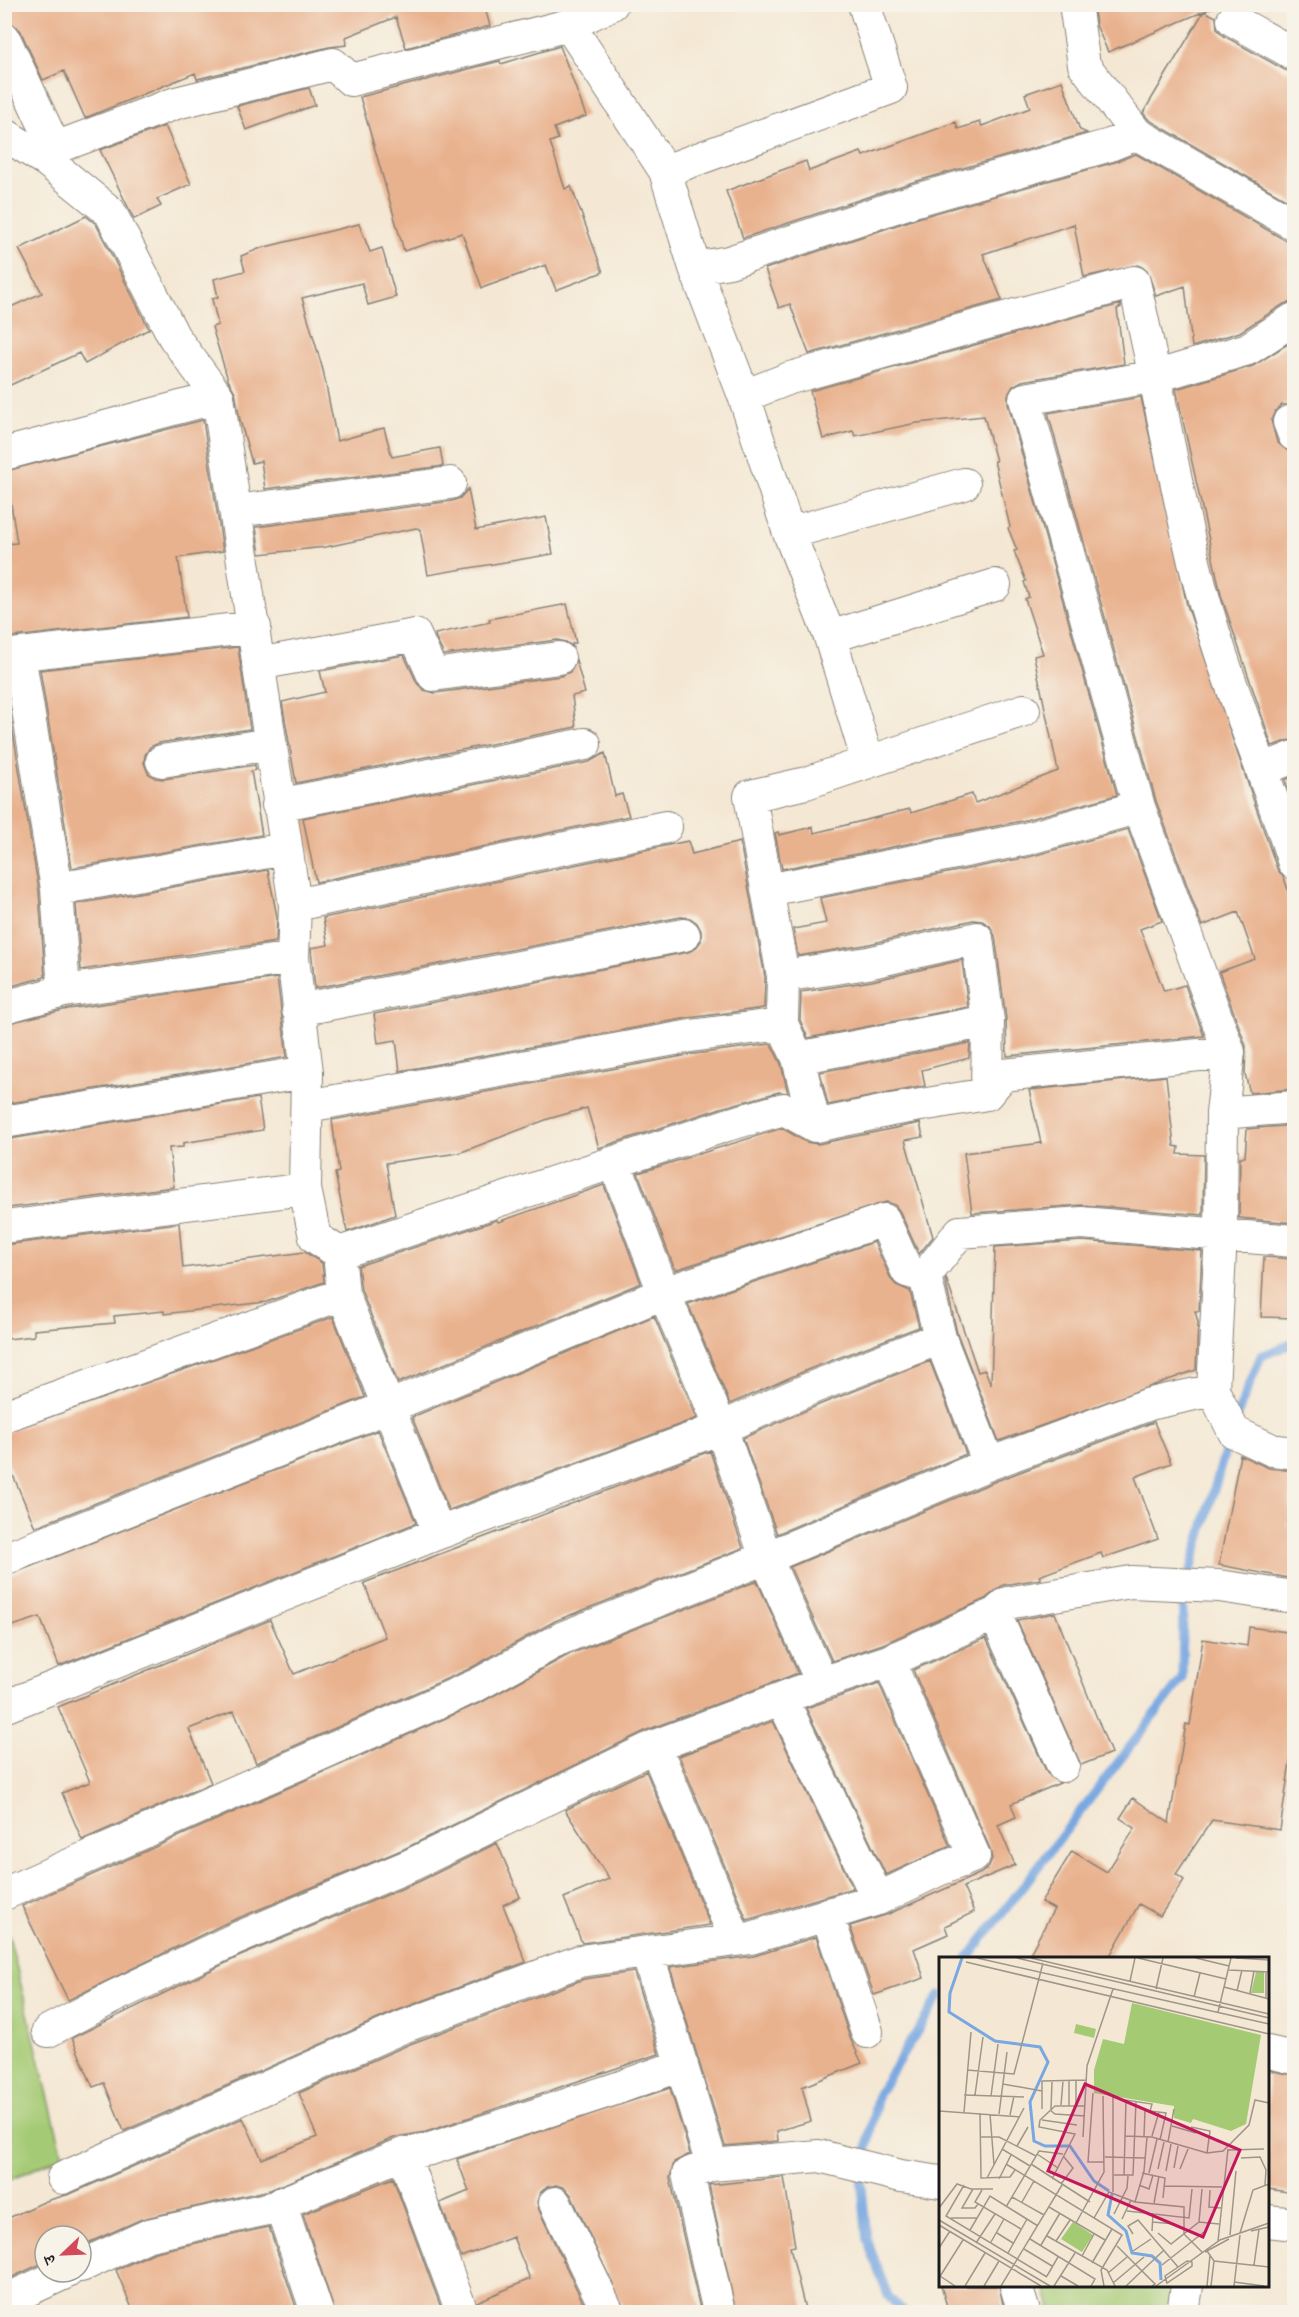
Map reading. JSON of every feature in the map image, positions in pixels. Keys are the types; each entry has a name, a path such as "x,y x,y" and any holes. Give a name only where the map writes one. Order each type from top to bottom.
{"street":[{"path":"51,154 176,103 333,64 351,80 569,25 612,4"},
{"path":"665,171 891,88 864,4"},
{"path":"1075,4 1084,65 1137,134 1294,224"},
{"path":"1233,20 1294,54"},
{"path":"569,25 665,171 695,268 744,396 789,533 830,636 868,762"},
{"path":"4,38 51,154"},
{"path":"4,134 51,154 110,212 174,338 218,397 255,627 278,805 295,904 293,958 307,1072 305,1189 315,1237 339,1253 344,1294 439,1533"},
{"path":"695,268 729,262 916,200 1110,145 1137,134"},
{"path":"744,396 790,378 1134,282 1157,376 1194,563 1243,719 1264,769 1294,863"},
{"path":"1294,319 1248,349 1157,376 1025,399 1139,807 1229,1052 1222,1113 1221,1234 1213,1390 1234,1432 1272,1450 1294,1453"},
{"path":"4,454 218,397"},
{"path":"236,511 450,483"},
{"path":"789,533 963,484"},
{"path":"830,636 995,585"},
{"path":"64,991 57,889 12,655 255,627"},
{"path":"258,664 415,635 433,675 559,658"},
{"path":"815,1126 798,1058 782,1024 783,976 750,796 806,783 1024,710"},
{"path":"162,761 270,744"},
{"path":"278,805 585,744"},
{"path":"1264,769 1294,757"},
{"path":"768,890 1026,839 1139,807"},
{"path":"295,904 666,827"},
{"path":"57,889 285,849"},
{"path":"298,1010 684,935"},
{"path":"783,976 868,963 977,938 988,1021 987,1094"},
{"path":"4,1007 64,991 293,958"},
{"path":"798,1058 988,1021"},
{"path":"308,1106 692,1036 782,1024"},
{"path":"339,1253 784,1109 815,1126 891,1110 987,1094 1004,1075 1229,1052"},
{"path":"4,1122 307,1072"},
{"path":"1222,1113 1294,1107"},
{"path":"615,1163 664,1293 721,1428 766,1558 822,1683"},
{"path":"4,1227 305,1189"},
{"path":"4,1559 388,1407 664,1293 884,1220 907,1271 925,1276"},
{"path":"925,1276 960,1232 1082,1223 1294,1241"},
{"path":"925,1276 940,1338 989,1464"},
{"path":"4,1416 344,1294"},
{"path":"4,1707 439,1533 721,1428 814,1387 940,1338"},
{"path":"4,1894 477,1685 562,1638 766,1558 989,1464 1150,1404 1213,1390"},
{"path":"48,2031 134,1986 231,1941 411,1865 656,1746 822,1683 889,1661 995,1614 1007,1603 1131,1582 1219,1586 1294,1597"},
{"path":"995,1614 1063,1766"},
{"path":"63,2178 403,2027 580,1961 735,1938 751,1938 878,1899 938,1870 974,1856 889,1661"},
{"path":"782,1699 878,1899"},
{"path":"656,1746 735,1938"},
{"path":"827,1914 867,2032"},
{"path":"647,1952 711,2164"},
{"path":"1269,2052 1294,2058"},
{"path":"93,2261 149,2235 281,2206 282,2203 403,2154 430,2149 682,2065"},
{"path":"403,2154 462,2313"},
{"path":"718,2313 687,2174 711,2164 819,2156 901,2176 939,2182"},
{"path":"555,2203 608,2313"},
{"path":"281,2206 317,2313"},
{"path":"1269,2221 1294,2224"},
{"path":"4,2301 41,2284"},
{"path":"1016,2287 1024,2313"},
{"path":"1183,2313 1188,2287"}],"green space":[{"path":"4,1916 63,2156 5,2182 4,2181"},
{"path":"1045,2287 1180,2287 1175,2312 1052,2312"}],"building":[{"path":"4,4 484,4 490,26 406,48 396,17 346,37 347,45 329,47 197,79 195,73 85,118 64,71 43,80 20,30 10,22"},
{"path":"1093,4 1219,5 1108,52 1096,25"},
{"path":"1204,11 1216,17 1217,29 1224,36 1285,70 1294,72 1294,204 1149,120 1143,113"},
{"path":"560,46 586,116 554,128 558,139 550,142 565,189 571,186 603,272 556,290 546,265 482,288 462,233 404,251 360,97 500,61 501,64"},
{"path":"1062,81 1080,130 1087,133 910,183 743,238 726,191 806,161 809,171 861,152 863,156 956,122 958,129 980,122 982,126 1030,108 1025,94"},
{"path":"309,88 315,105 246,130 237,106"},
{"path":"165,126 191,184 157,199 161,206 134,219 100,150"},
{"path":"1136,154 1285,240 1294,242 1294,301 1284,304 1240,332 1192,347 1185,286 1156,296 1147,270 1138,265 1084,277 1074,224 983,254 1002,300 809,354 790,304 779,308 765,269 921,217"},
{"path":"86,216 96,224 149,329 85,364 79,353 4,388 4,310 42,293 19,249"},
{"path":"359,224 370,252 382,248 396,297 368,305 362,283 302,298 323,370 337,441 384,428 392,457 440,448 443,466 265,489 261,461 252,463 235,392 228,380 212,327 218,325 212,299 218,297 214,279 245,271 241,256 261,248"},
{"path":"1121,304 1121,307 1117,309 1124,364 1022,381 1013,386 1008,395 1008,404 1117,795 1022,821 782,869 775,833 778,832 779,835 813,827 814,833 910,809 911,813 972,794 975,803 1058,771 1034,656 1043,654 1025,599 1029,597 1024,582 1026,581 1008,528 1010,527 994,461 996,461 984,416 917,423 855,436 853,431 823,439 810,391"},
{"path":"1294,340 1294,405 1282,405 1275,411 1271,420 1277,442 1294,456 1294,739 1272,746 1221,595 1176,389 1253,366"},
{"path":"1141,397 1187,605 1277,869 1284,878 1294,907 1294,1089 1250,1093 1245,1074 1246,1046 1219,972 1255,959 1238,912 1202,926 1156,801 1048,413"},
{"path":"203,420 223,551 178,558 187,617 4,638 4,598 8,597 4,544 17,543 6,471"},
{"path":"468,489 476,530 546,517 553,554 428,575 420,529 416,528 326,547 260,554 256,527 452,501 460,498"},
{"path":"567,604 576,643 572,644 573,647 557,640 444,655 436,639 435,634 490,622 489,619"},
{"path":"238,647 250,729 159,743 150,747 145,755 144,763 148,773 155,778 164,779 255,765 256,770 251,771 262,835 72,868 40,670"},
{"path":"404,655 417,683 424,690 435,693 561,676 570,672 576,660 585,693 572,696 576,727 296,783 282,702 325,692 320,671"},
{"path":"4,677 39,891 45,977 4,988"},
{"path":"605,753 615,796 622,794 629,816 316,882 303,818 589,762"},
{"path":"1294,776 1294,808 1285,780"},
{"path":"1128,829 1162,921 1140,929 1164,991 1185,985 1204,1036 1007,1056 1006,1019 995,936 990,926 982,921 973,920 865,945 798,956 793,929 826,923 820,898 1029,857"},
{"path":"688,841 692,854 740,842 765,977 764,1008 688,1018 400,1071 396,1040 378,1043 374,1014 688,952 695,949 701,941 701,931 697,923 690,918 681,917 315,988 311,948 328,945 323,918"},
{"path":"268,870 277,917 276,942 81,970 76,904"},
{"path":"962,960 968,1007 808,1038 800,1020 801,992 872,981"},
{"path":"277,978 287,1057 4,1104 4,1024 68,1009"},
{"path":"970,1043 969,1058 922,1070 925,1086 828,1105 820,1072"},
{"path":"771,1044 781,1064 788,1093 779,1092 721,1108 599,1148 587,1108 548,1119 459,1153 386,1163 395,1215 347,1232 335,1173 339,1172 332,1120 694,1054"},
{"path":"1166,1076 1174,1146 1179,1147 1178,1154 1204,1155 1203,1215 1083,1205 972,1213 964,1153 1041,1143 1029,1090"},
{"path":"258,1098 263,1130 183,1143 183,1147 169,1148 174,1187 8,1208 4,1195 4,1140"},
{"path":"920,1123 923,1137 905,1140 933,1237 919,1254 900,1212 895,1205 886,1202 675,1270 638,1173 782,1128 806,1142 818,1144"},
{"path":"1294,1125 1294,1223 1239,1218 1240,1157 1245,1157 1247,1129"},
{"path":"604,1185 641,1283 398,1383 361,1290 358,1266 497,1220 498,1222"},
{"path":"179,1223 183,1268 305,1252 322,1263 324,1282 266,1302 164,1314 164,1311 114,1316 115,1323 34,1330 34,1336 8,1339 4,1307 4,1245"},
{"path":"1082,1241 1202,1251 1199,1311 1195,1311 1198,1322 1196,1370 999,1441 957,1333 945,1280 946,1278 978,1372 985,1370 991,1385 995,1247"},
{"path":"874,1242 891,1279 896,1285 910,1291 919,1327 807,1370 730,1404 688,1304"},
{"path":"1264,1257 1294,1259 1294,1318 1261,1317"},
{"path":"654,1316 697,1418 449,1510 412,1417"},
{"path":"333,1317 365,1397 35,1527 4,1454 4,1433"},
{"path":"930,1361 966,1454 777,1534 743,1438"},
{"path":"1154,1422 1171,1463 1135,1477 1158,1539 1103,1558 1101,1553 1039,1576 1041,1579 1003,1585 985,1599 883,1644 832,1661 790,1567 996,1481"},
{"path":"378,1430 416,1523 59,1666 40,1617 4,1629 4,1577"},
{"path":"710,1451 743,1548 555,1621 469,1669 256,1763 234,1711 189,1729 211,1783 82,1840 62,1793 90,1782 58,1707 270,1620 294,1674 385,1637 364,1583"},
{"path":"1240,1455 1269,1468 1294,1471 1287,1527 1294,1528 1294,1579 1219,1565"},
{"path":"757,1581 798,1673 647,1730 404,1849 224,1924 68,2000 22,1906 484,1701 570,1654"},
{"path":"1055,1613 1111,1753 1081,1765 1017,1620"},
{"path":"1249,1627 1294,1633 1294,1734 1280,1830 1212,1820 1176,1874 1184,1880 1160,1916 1139,1904 1109,1957 1028,1957 1054,1909 1041,1902 1072,1851 1107,1872 1135,1828 1120,1818 1133,1798 1169,1823 1186,1724 1190,1725 1203,1639 1247,1646"},
{"path":"986,1638 1047,1773 1060,1783 1011,1804 1016,1817 998,1825 1015,1865 963,1887 974,1912 945,1926 948,1934 914,1949 924,1978 874,1995 850,1926 886,1915 981,1873 988,1868 992,1859 990,1849 913,1670"},
{"path":"879,1683 950,1846 886,1875 806,1708"},
{"path":"773,1721 853,1888 747,1920 679,1756"},
{"path":"646,1771 710,1925 582,1943 564,1898 609,1879 565,1810"},
{"path":"497,1843 520,1897 503,1905 526,1962 396,2011 124,2131 104,2083 93,2087 72,2038 238,1957 418,1882"},
{"path":"816,1937 850,2038 862,2063 802,2087 811,2121 777,2131 778,2141 725,2146 670,1967 754,1956"},
{"path":"634,1972 659,2054 426,2132 396,2137 270,2190 142,2219 93,2241 93,2224 33,2224 33,2268 4,2281 4,2220 46,2201 70,2194 243,2118 262,2159 317,2137 299,2093 410,2044 584,1979"},
{"path":"1269,2070 1294,2075 1294,2193 1269,2189"},
{"path":"670,2088 690,2154 674,2162 670,2178 701,2313 626,2313 571,2195 565,2188 556,2185 547,2187 540,2193 537,2202 539,2210 588,2313 480,2313 477,2302 530,2279 513,2237 461,2257 440,2203 469,2191 457,2159"},
{"path":"784,2177 795,2246 790,2247 806,2313 736,2313 709,2185"},
{"path":"393,2178 443,2313 335,2313 303,2214"},
{"path":"269,2227 298,2313 134,2313 116,2270 155,2252"},
{"path":"941,2287 999,2287 1005,2313 949,2313"}],"waterway":[{"path":"1236,1418 1261,1356 1294,1343"},
{"path":"969,1957 1182,1679 1183,1598 1230,1434"},
{"path":"903,2312 888,2296 867,2240 861,2177 878,2094 939,1997"}]}
